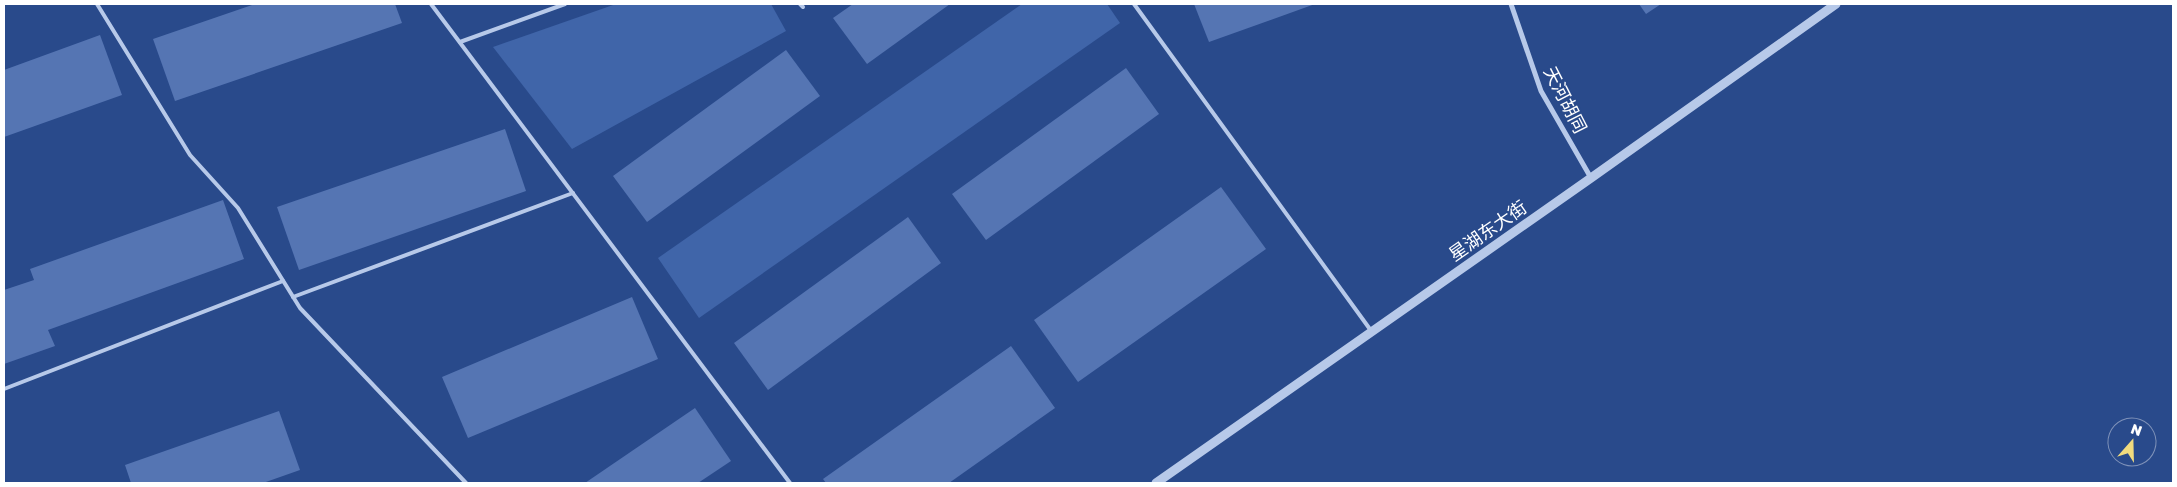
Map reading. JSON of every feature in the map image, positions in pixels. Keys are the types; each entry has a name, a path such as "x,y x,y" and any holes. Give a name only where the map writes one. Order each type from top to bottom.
{"street":[{"name":"天河胡同","path":"1511,4 1541,91 1592,178"},
{"name":"星湖东大街","path":"1156,483 1592,178 1836,4"}],"lane":[{"path":"97,4 190,155 238,208 300,308 466,483"},
{"path":"432,4 790,483"},
{"path":"460,42 565,4"},
{"path":"1134,4 1372,332"},
{"path":"293,296 573,193"},
{"path":"4,389 283,281"}],"shaded area":[{"path":"616,4 771,4 786,31 572,149 493,47"},
{"path":"1022,4 1107,4 1120,23 699,318 658,258"}],"building":[{"path":"255,4 395,4 402,23 175,101 153,39"},
{"path":"853,4 950,4 867,64 833,18"},
{"path":"1194,4 1315,4 1209,42"},
{"path":"1639,4 1661,4 1646,14"},
{"path":"100,35 122,95 4,137 4,70"},
{"path":"786,50 820,96 647,222 613,176"},
{"path":"1126,68 1159,114 986,240 952,194"},
{"path":"505,129 526,191 299,270 277,207"},
{"path":"1221,187 1266,249 1078,382 1034,320"},
{"path":"223,200 244,259 48,330 55,346 4,364 4,290 34,280 30,269"},
{"path":"908,217 941,263 768,390 734,343"},
{"path":"632,297 658,359 468,438 442,377"},
{"path":"1011,346 1055,408 949,483 826,483 823,479"},
{"path":"695,408 731,461 698,483 585,483"},
{"path":"279,411 300,470 263,483 131,483 125,465"}]}
